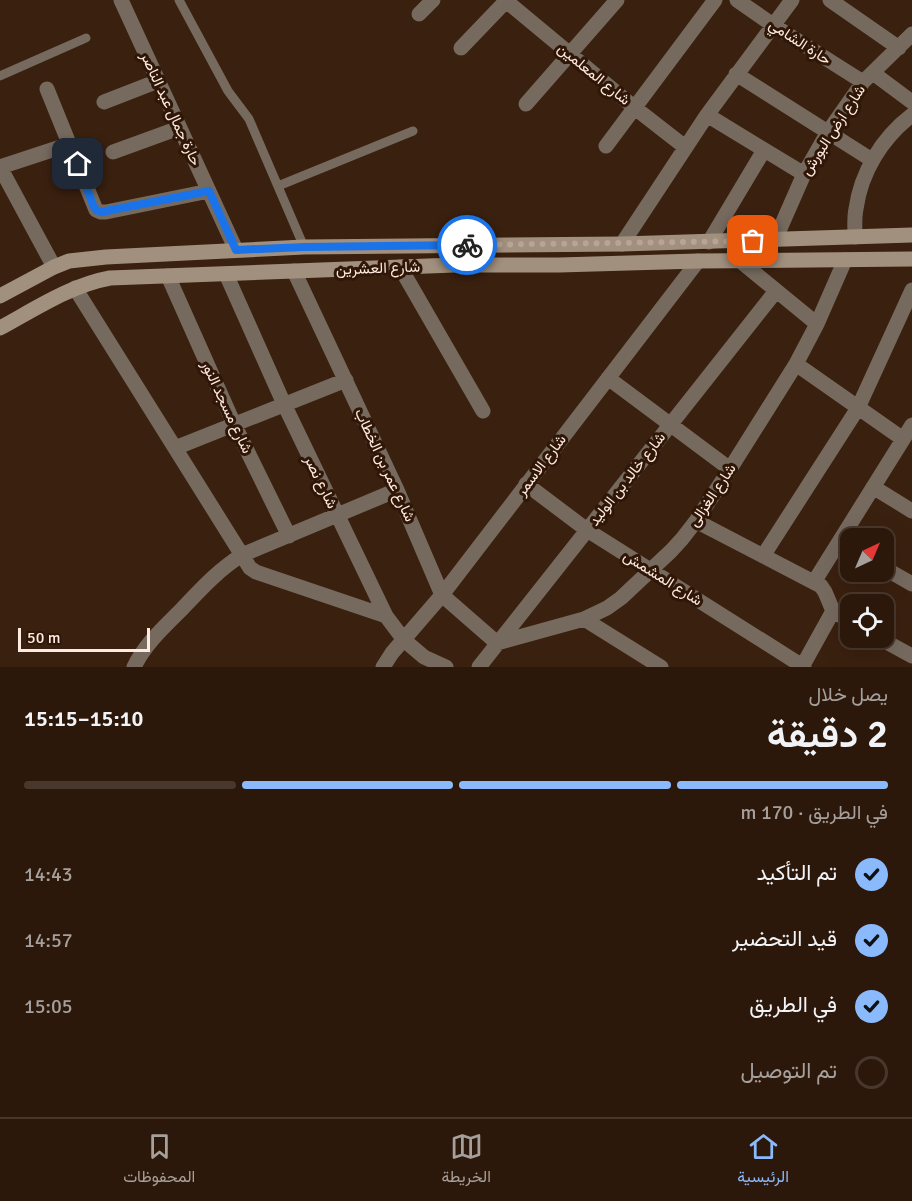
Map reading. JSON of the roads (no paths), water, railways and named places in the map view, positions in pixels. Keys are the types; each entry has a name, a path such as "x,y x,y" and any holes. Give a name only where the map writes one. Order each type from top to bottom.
{"main road":[{"name":"شارع العشرين","path":"0,296 54,267 69,261 86,259 304,247 622,244 912,235"},
{"path":"808,239 808,260"},
{"name":"شارع العشرين","path":"0,328 75,288 110,278 400,267 912,259"}],"street":[{"name":"حارة جمال عبد الناصر","path":"121,0 236,250"},
{"path":"419,14 434,0"},
{"path":"526,104 616,0"},
{"path":"606,146 715,0"},
{"name":"حارة الشامي","path":"736,0 773,25 912,102"},
{"path":"622,244 707,115 792,0"},
{"path":"830,0 899,48"},
{"path":"461,48 505,1"},
{"name":"شارع المعلمين","path":"505,1 685,147"},
{"name":"شارع ارض البورش","path":"775,240 804,174 828,132 868,78 912,34"},
{"path":"736,74 872,160"},
{"path":"104,102 158,81"},
{"path":"47,89 96,210 101,212 209,191"},
{"path":"707,115 804,174"},
{"path":"855,237 855,210 861,184 872,160 885,140 912,115"},
{"path":"113,152 179,128"},
{"path":"54,267 0,167 70,144"},
{"path":"709,242 764,150"},
{"path":"739,260 817,324"},
{"name":"شارع الغزالى","path":"497,643 584,619 607,608 621,598 676,545 696,521 796,364 817,324 845,260"},
{"name":"شارع الاسمر","path":"383,667 392,653 442,595 698,261"},
{"path":"400,267 483,411"},
{"name":"شارع عمر بن الخطاب","path":"294,271 397,490 442,595 497,643"},
{"name":"شارع نصر","path":"226,274 284,404 386,616 404,640 424,657 446,667"},
{"name":"شارع مسجد النور","path":"168,276 234,424 289,536"},
{"path":"75,288 246,563 256,572 386,616"},
{"path":"763,556 858,408 912,290"},
{"name":"شارع خالد بن الوليد","path":"479,667 776,291"},
{"path":"796,364 858,408 909,433 873,487 853,528"},
{"path":"608,378 730,469"},
{"path":"175,448 346,380"},
{"name":"شارع المشمش","path":"526,484 587,530 803,667"},
{"path":"873,487 912,511"},
{"path":"134,667 150,641 215,575 242,555 397,490"},
{"path":"696,521 821,586 833,611 840,615"},
{"path":"814,582 840,551"},
{"path":"894,574 912,584"},
{"path":"803,667 833,611"},
{"path":"584,619 661,667"},
{"path":"894,646 912,656"}],"lane":[{"path":"179,0 224,84 249,118 304,247"},
{"path":"0,76 86,38"},
{"path":"278,186 413,131"}]}
